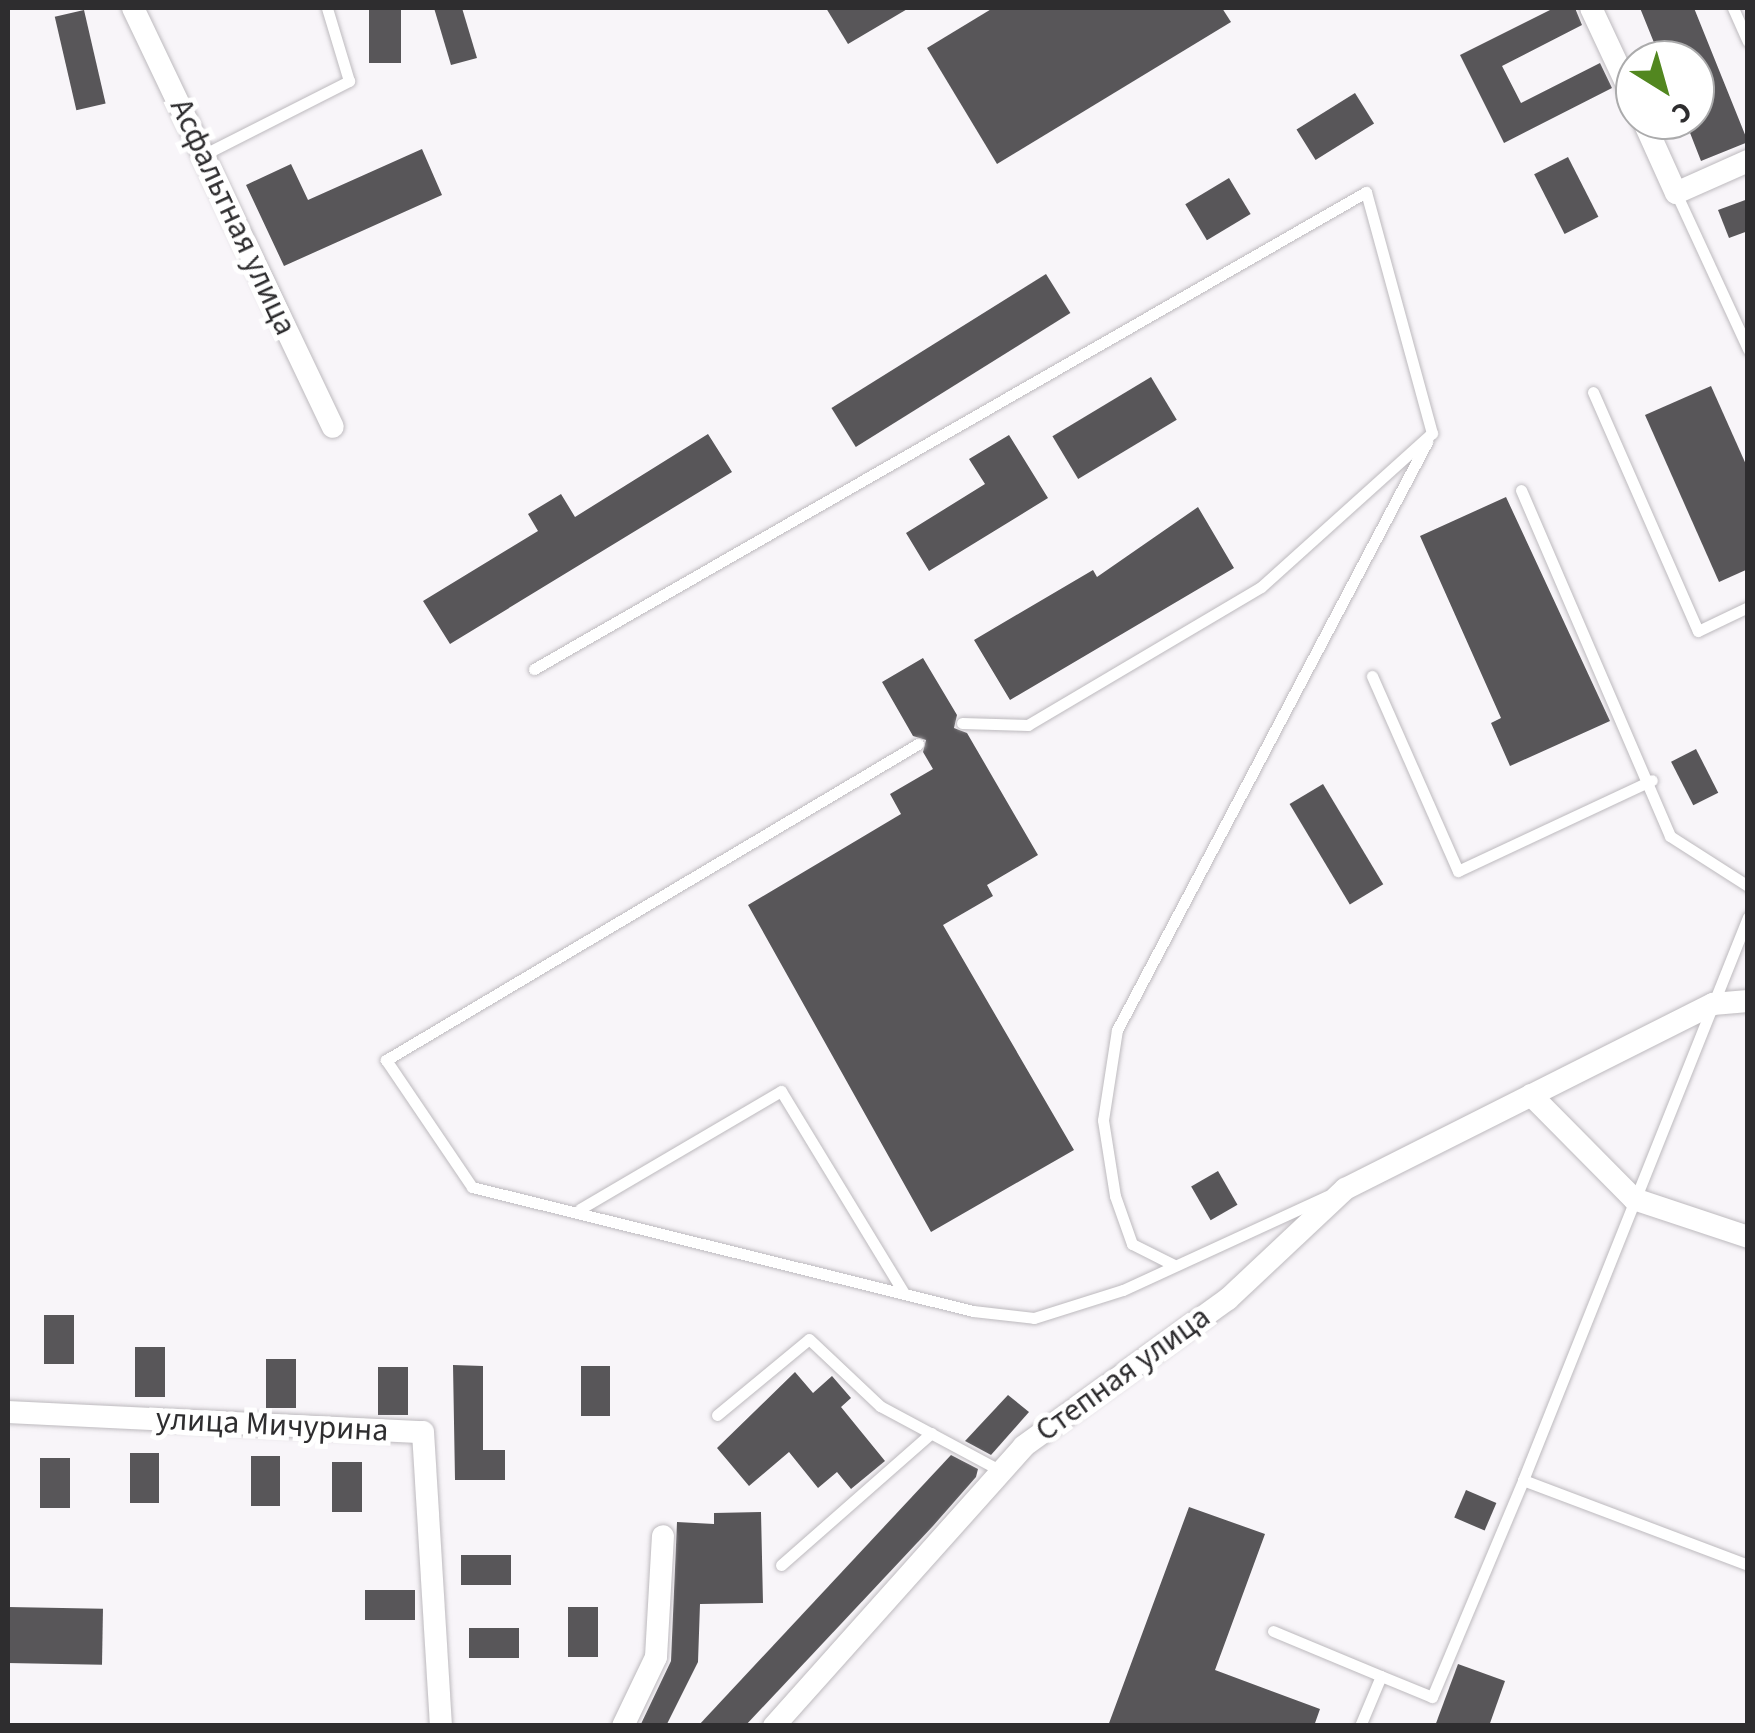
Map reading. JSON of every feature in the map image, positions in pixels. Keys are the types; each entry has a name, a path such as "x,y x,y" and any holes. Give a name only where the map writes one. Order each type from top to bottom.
{"street":[{"name":"Асфальтная улица","path":"133,8 332,427"},
{"path":"1594,8 1615,56"},
{"path":"1652,140 1676,193 1748,162"},
{"name":"Степная улица","path":"774,1726 1001,1471 1038,1436 1228,1299 1345,1189 1712,1004 1748,1002"},
{"path":"1531,1095 1634,1200 1748,1237"},
{"name":"улица Мичурина","path":"8,1412 423,1432 442,1726"},
{"path":"623,1726 656,1657 663,1536"}],"lane":[{"path":"203,155 349,80 327,8"},
{"path":"1734,8 1748,41"},
{"path":"534,669 1366,192 1432,433 1117,1030 1103,1120 1116,1196 1132,1244 1174,1265"},
{"path":"1676,193 1748,349"},
{"path":"1593,392 1698,631 1748,607"},
{"path":"962,723 1028,725 1262,587 1432,433"},
{"path":"1521,490 1652,780 1670,836 1748,886"},
{"path":"1372,676 1458,870 1652,780"},
{"path":"918,744 386,1060 472,1187 580,1208 904,1293 1034,1318 1174,1265 1345,1189"},
{"path":"1273,1631 1432,1697 1748,916"},
{"path":"580,1208 781,1091 904,1293"},
{"path":"717,1415 808,1339 880,1406 1001,1471"},
{"path":"781,1565 931,1433"},
{"path":"1523,1480 1748,1565"},
{"path":"1360,1726 1381,1676"}],"building":[{"path":"369,8 401,8 401,63 369,63"},
{"path":"434,8 462,8 477,58 451,65"},
{"path":"826,8 909,8 848,44"},
{"path":"993,8 1222,8 1231,22 997,164 927,48"},
{"path":"1554,8 1575,8 1582,25 1502,66 1521,103 1600,63 1612,88 1504,143 1460,55"},
{"path":"1640,8 1694,8 1707,40 1653,40"},
{"path":"84,10 106,104 76,110 55,17"},
{"path":"1715,60 1748,142 1701,161 1693,140 1715,140"},
{"path":"1355,93 1374,124 1316,160 1296,130"},
{"path":"422,149 442,195 284,266 246,185 291,164 308,200"},
{"path":"1568,157 1598,217 1565,234 1534,174"},
{"path":"1229,178 1251,214 1207,240 1185,204"},
{"path":"1748,199 1748,231 1729,238 1718,210"},
{"path":"1046,274 1070,313 856,447 831,408"},
{"path":"1151,377 1177,420 1078,479 1052,436"},
{"path":"1711,386 1748,469 1748,569 1719,582 1645,415"},
{"path":"708,434 732,472 450,644 423,601 538,531 528,514 561,494 575,517"},
{"path":"1009,435 1048,498 929,571 906,533 985,484 969,459"},
{"path":"1506,497 1610,721 1510,766 1491,723 1501,718 1420,536"},
{"path":"1198,507 1234,568 1010,700 974,640 1093,570 1097,577"},
{"path":"923,658 957,715 954,728 967,733 1038,855 987,885 993,896 943,925 1074,1150 931,1232 748,905 901,814 890,794 933,769 923,752 926,740 913,736 882,682"},
{"path":"1696,749 1718,793 1693,805 1671,762"},
{"path":"1323,784 1383,884 1350,904 1290,804"},
{"path":"1218,1171 1238,1205 1211,1220 1191,1186"},
{"path":"44,1315 74,1315 74,1364 44,1364"},
{"path":"135,1347 165,1347 165,1397 135,1397"},
{"path":"266,1359 296,1359 296,1408 266,1408"},
{"path":"453,1365 483,1366 483,1450 505,1450 505,1480 455,1480"},
{"path":"581,1366 610,1366 610,1416 581,1416"},
{"path":"378,1367 408,1367 408,1415 378,1415"},
{"path":"795,1372 813,1393 832,1376 851,1398 841,1407 885,1461 851,1489 837,1472 818,1488 789,1452 749,1486 717,1448"},
{"path":"1008,1395 1029,1412 991,1455 965,1441"},
{"path":"130,1453 159,1453 159,1503 130,1503"},
{"path":"951,1455 978,1469 976,1477 933,1526 745,1726 698,1726"},
{"path":"251,1456 280,1456 280,1506 251,1506"},
{"path":"40,1458 70,1458 70,1508 40,1508"},
{"path":"332,1462 362,1462 362,1512 332,1512"},
{"path":"1466,1490 1496,1503 1485,1531 1454,1518"},
{"path":"1189,1507 1265,1534 1215,1670 1320,1709 1314,1726 1108,1726"},
{"path":"761,1512 763,1603 700,1604 698,1662 666,1726 640,1726 671,1661 677,1522 714,1524 714,1513"},
{"path":"461,1555 511,1555 511,1585 461,1585"},
{"path":"365,1590 415,1590 415,1620 365,1620"},
{"path":"8,1607 103,1609 102,1665 8,1663"},
{"path":"568,1607 598,1607 598,1657 568,1657"},
{"path":"469,1628 519,1628 519,1658 469,1658"},
{"path":"1458,1664 1505,1681 1489,1726 1435,1726"}]}
